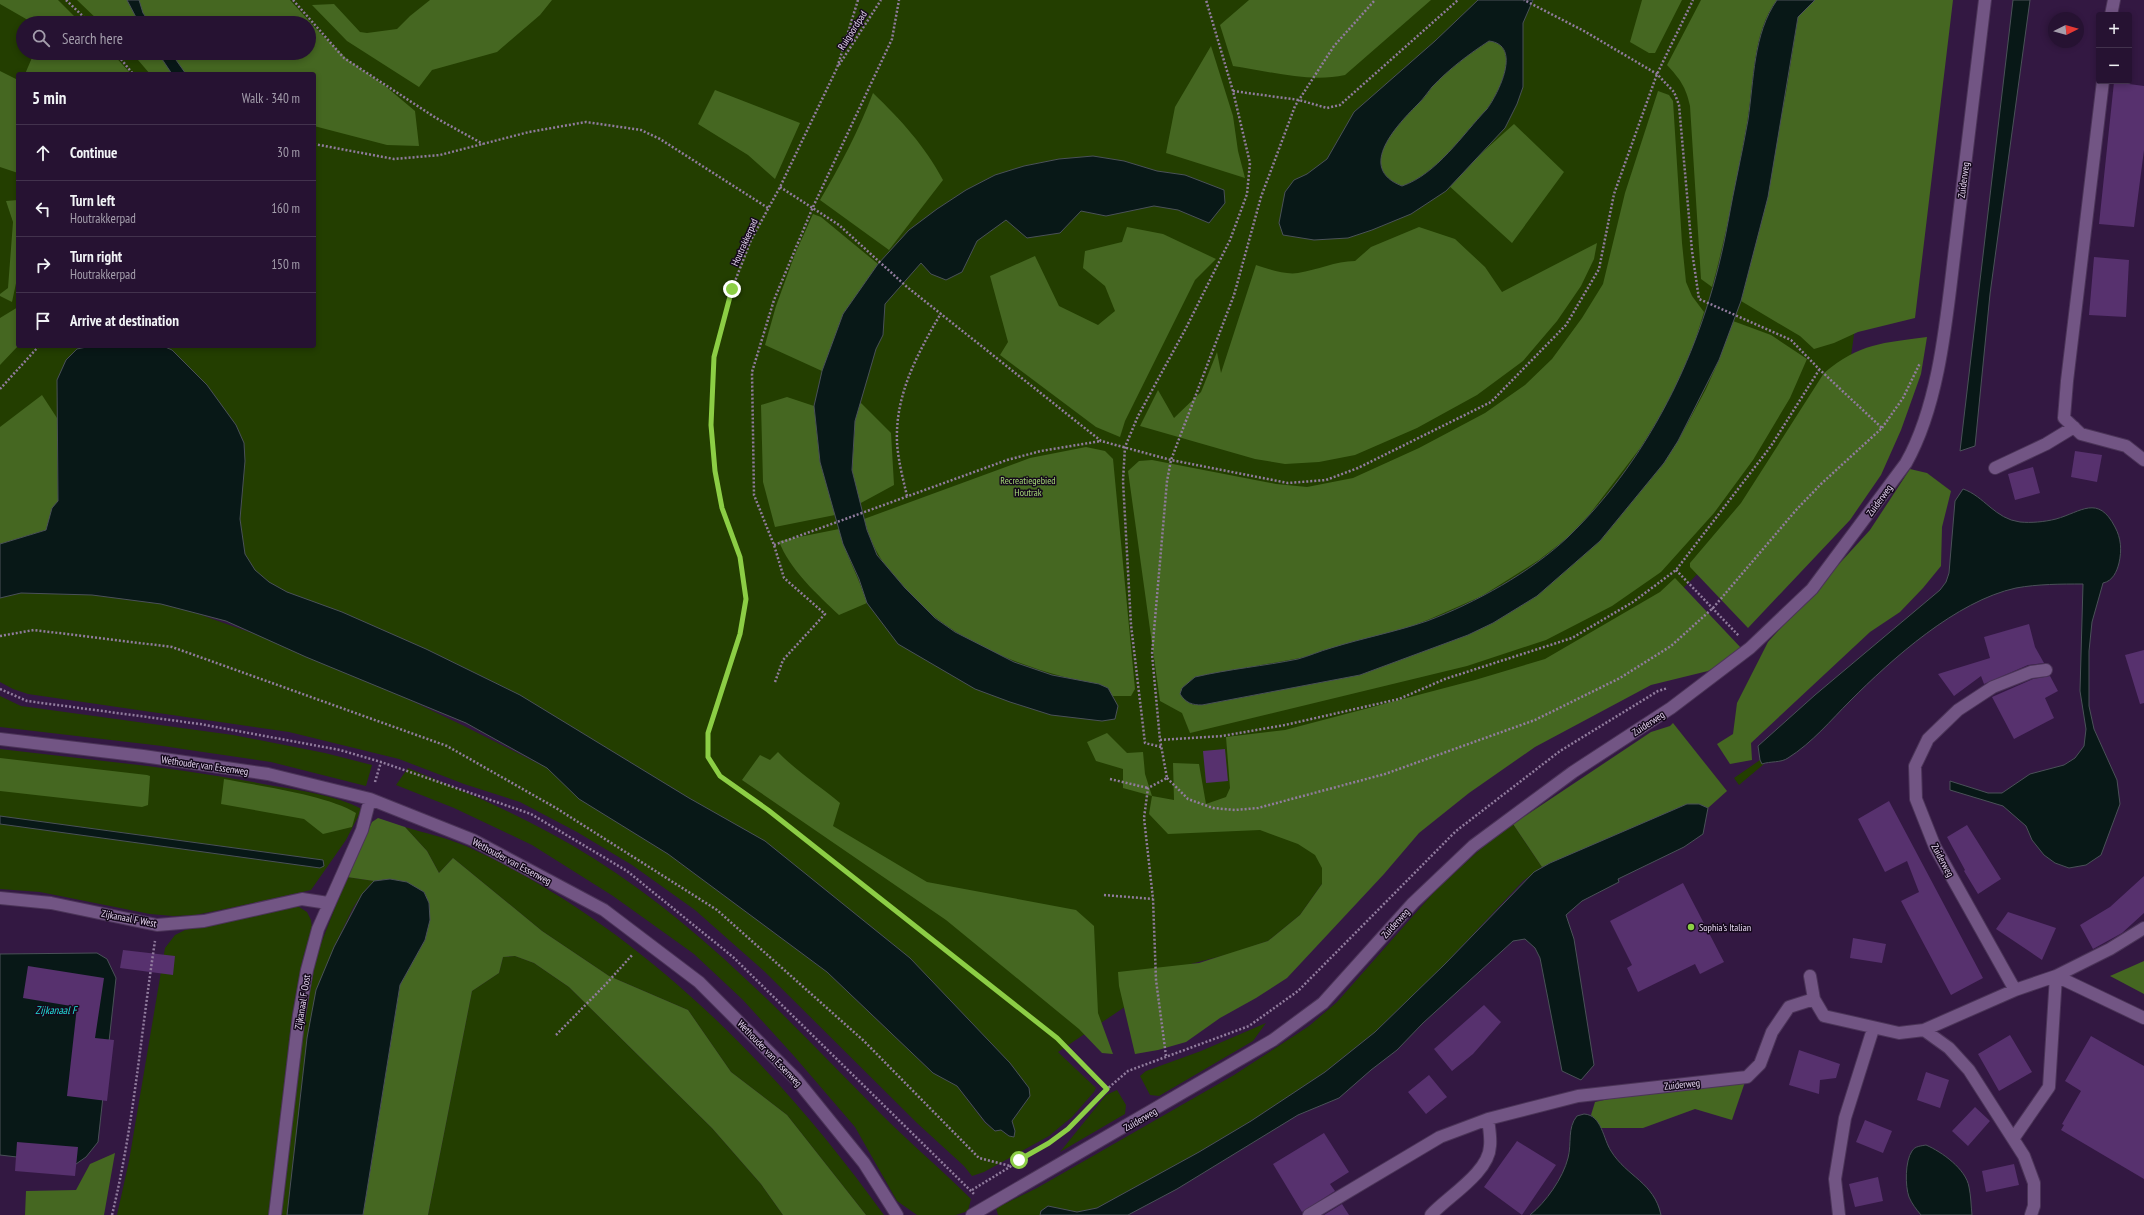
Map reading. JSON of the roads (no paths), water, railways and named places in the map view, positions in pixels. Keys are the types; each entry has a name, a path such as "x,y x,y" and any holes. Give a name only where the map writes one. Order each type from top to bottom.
{"street":[{"name":"Zuiderweg","path":"972,1215 1272,1040 1323,1003 1414,903 1473,846 1574,772 1671,708 1750,648 1812,589 1906,463 1918,441 1928,411 1949,292 1985,0"},
{"path":"2112,12 2114,0"},
{"path":"2104,84 2067,381 2064,418 2081,434 2126,446 2144,460"},
{"path":"1995,468 2046,444 2074,427"},
{"name":"Zuiderweg","path":"2014,990 1935,847 1916,799 1915,766 1928,739 1958,710 1993,687 2031,672 2046,670"},
{"name":"Wethouder van Essenweg","path":"0,739 143,756 268,774 370,799 473,840 604,910 699,982 796,1079 864,1163 897,1215"},
{"name":"Zijkanaal F Oost","path":"275,1215 301,1003 316,936 328,904 362,830 370,799"},
{"name":"Zijkanaal F West","path":"0,898 51,903 157,924 204,921 302,899 328,904"},
{"path":"1810,976 1814,999 1824,1016 1873,1029 1898,1033 1924,1030 2014,990 2056,976 2110,949 2144,928"},
{"path":"2056,976 2144,1018"},
{"path":"2013,1139 2049,1087 2056,976"},
{"name":"Zuiderweg","path":"1309,1215 1440,1137 1488,1119 1578,1096 1747,1077 1760,1064 1772,1032 1789,1007 1814,999"},
{"path":"1838,1215 1835,1179 1845,1118 1873,1029"},
{"path":"1924,1030 1949,1048 1969,1070 2024,1156 2034,1183 2034,1206 2031,1215"},
{"path":"1431,1215 1461,1189 1484,1163 1490,1148 1488,1119"}],"water":[{"path":"127,0 139,0 145,16 135,16"},
{"path":"1478,0 1533,0 1523,23 1523,87 1517,104 1505,128 1446,191 1411,214 1348,238 1314,240 1283,235 1279,223 1285,192 1294,180 1307,174 1327,159 1354,112 1435,41","holes":["1489,41 1499,44 1505,51 1505,71 1497,93 1487,109 1448,153 1427,173 1402,186 1388,178 1382,168 1381,157 1385,146 1401,122 1432,87 1459,62"]},
{"path":"1777,0 1815,0 1798,17 1768,197 1741,301 1719,360 1678,441 1664,463 1600,541 1537,596 1493,623 1468,635 1360,675 1202,705 1195,705 1185,700 1180,694 1182,688 1195,677 1298,659 1343,644 1415,625 1445,614 1483,596 1537,562 1568,537 1599,504 1626,469 1651,432 1691,351 1706,309 1719,266 1728,222 1748,120 1753,73 1759,42 1769,13"},
{"path":"2013,0 2030,0 1990,294 1975,446 1960,451"},
{"path":"163,60 176,60 185,72 171,72"},
{"path":"1093,156 1124,161 1157,171 1185,175 1224,190 1225,203 1209,223 1178,210 1154,206 1106,216 1081,211 1060,233 1027,238 1006,220 977,241 962,272 946,280 931,274 921,263 885,304 883,335 876,349 855,421 852,470 867,530 877,555 905,588 935,618 955,632 1014,662 1052,675 1099,684 1108,688 1118,706 1115,719 1102,721 1051,715 975,689 898,644 867,603 859,579 843,544 820,462 814,406 822,371 843,314 878,264 909,230 966,190 995,175 1024,166 1059,159"},
{"path":"168,348 172,350 207,385 236,425 244,443 245,461 240,519 245,554 255,570 269,582 287,592 342,612 426,649 520,695 689,798 765,841 910,958 1010,1063 1029,1088 1030,1096 1012,1121 1015,1131 1014,1137 1009,1136 1001,1130 995,1131 985,1122 957,1086 933,1073 827,972 668,854 579,799 547,768 466,723 306,657 226,621 161,604 92,595 21,593 0,598 0,544 46,530 52,508 58,501 57,380 66,360 77,349"},
{"path":"1963,489 1970,492 2004,517 2020,522 2051,520 2088,508 2095,508 2102,511 2109,517 2119,535 2121,549 2118,566 2112,578 2103,583 2092,622 2089,651 2089,706 2094,729 2117,780 2120,804 2101,855 2086,865 2069,868 2055,863 2044,855 2032,840 2026,826 2003,806 1950,790 1950,781 1988,793 2002,793 2030,774 2064,765 2075,758 2084,746 2086,729 2080,691 2083,584 2041,585 2016,588 1993,595 1971,605 1948,618 1905,650 1885,667 1797,752 1782,761 1762,764 1760,760 1758,746 1815,695 1940,590 1946,582 1949,573 1955,501"},
{"path":"1687,804 1699,804 1708,808 1703,834 1684,847 1618,879 1619,882 1582,901 1566,915 1574,939 1594,1065 1581,1080 1562,1071 1540,958 1535,948 1525,939 1513,941 1423,1023 1397,1050 1339,1098 1298,1115 1177,1189 1128,1215 1040,1215 1041,1211 1048,1206 1077,1212 1097,1208 1199,1152 1251,1121 1325,1072 1375,1032 1445,964 1534,872 1550,863"},
{"path":"0,816 323,860 324,866 320,868 0,824"},
{"path":"390,879 407,882 424,892 429,903 430,920 425,940 400,985 363,1215 287,1215 307,1038 316,990 334,947 362,894 374,881"},
{"name":"Zijkanaal F","path":"97,953 107,959 116,978 98,1142 86,1157 76,1164 0,1155 0,954"},
{"path":"1584,1114 1590,1115 1595,1119 1601,1128 1608,1146 1617,1160 1646,1187 1657,1204 1661,1215 1530,1215 1548,1197 1562,1174 1568,1158 1572,1126 1577,1116"},
{"path":"1926,1145 1939,1152 1952,1162 1967,1180 1971,1197 1972,1215 1921,1215 1913,1204 1909,1197 1907,1187 1906,1174 1908,1161 1913,1149 1918,1146"}],"place":[{"name":"Sophia's Italian","path":"1691,927"}],"park label":[{"name":"Recreatiegebied Houtrak","path":"1028,486"}]}
